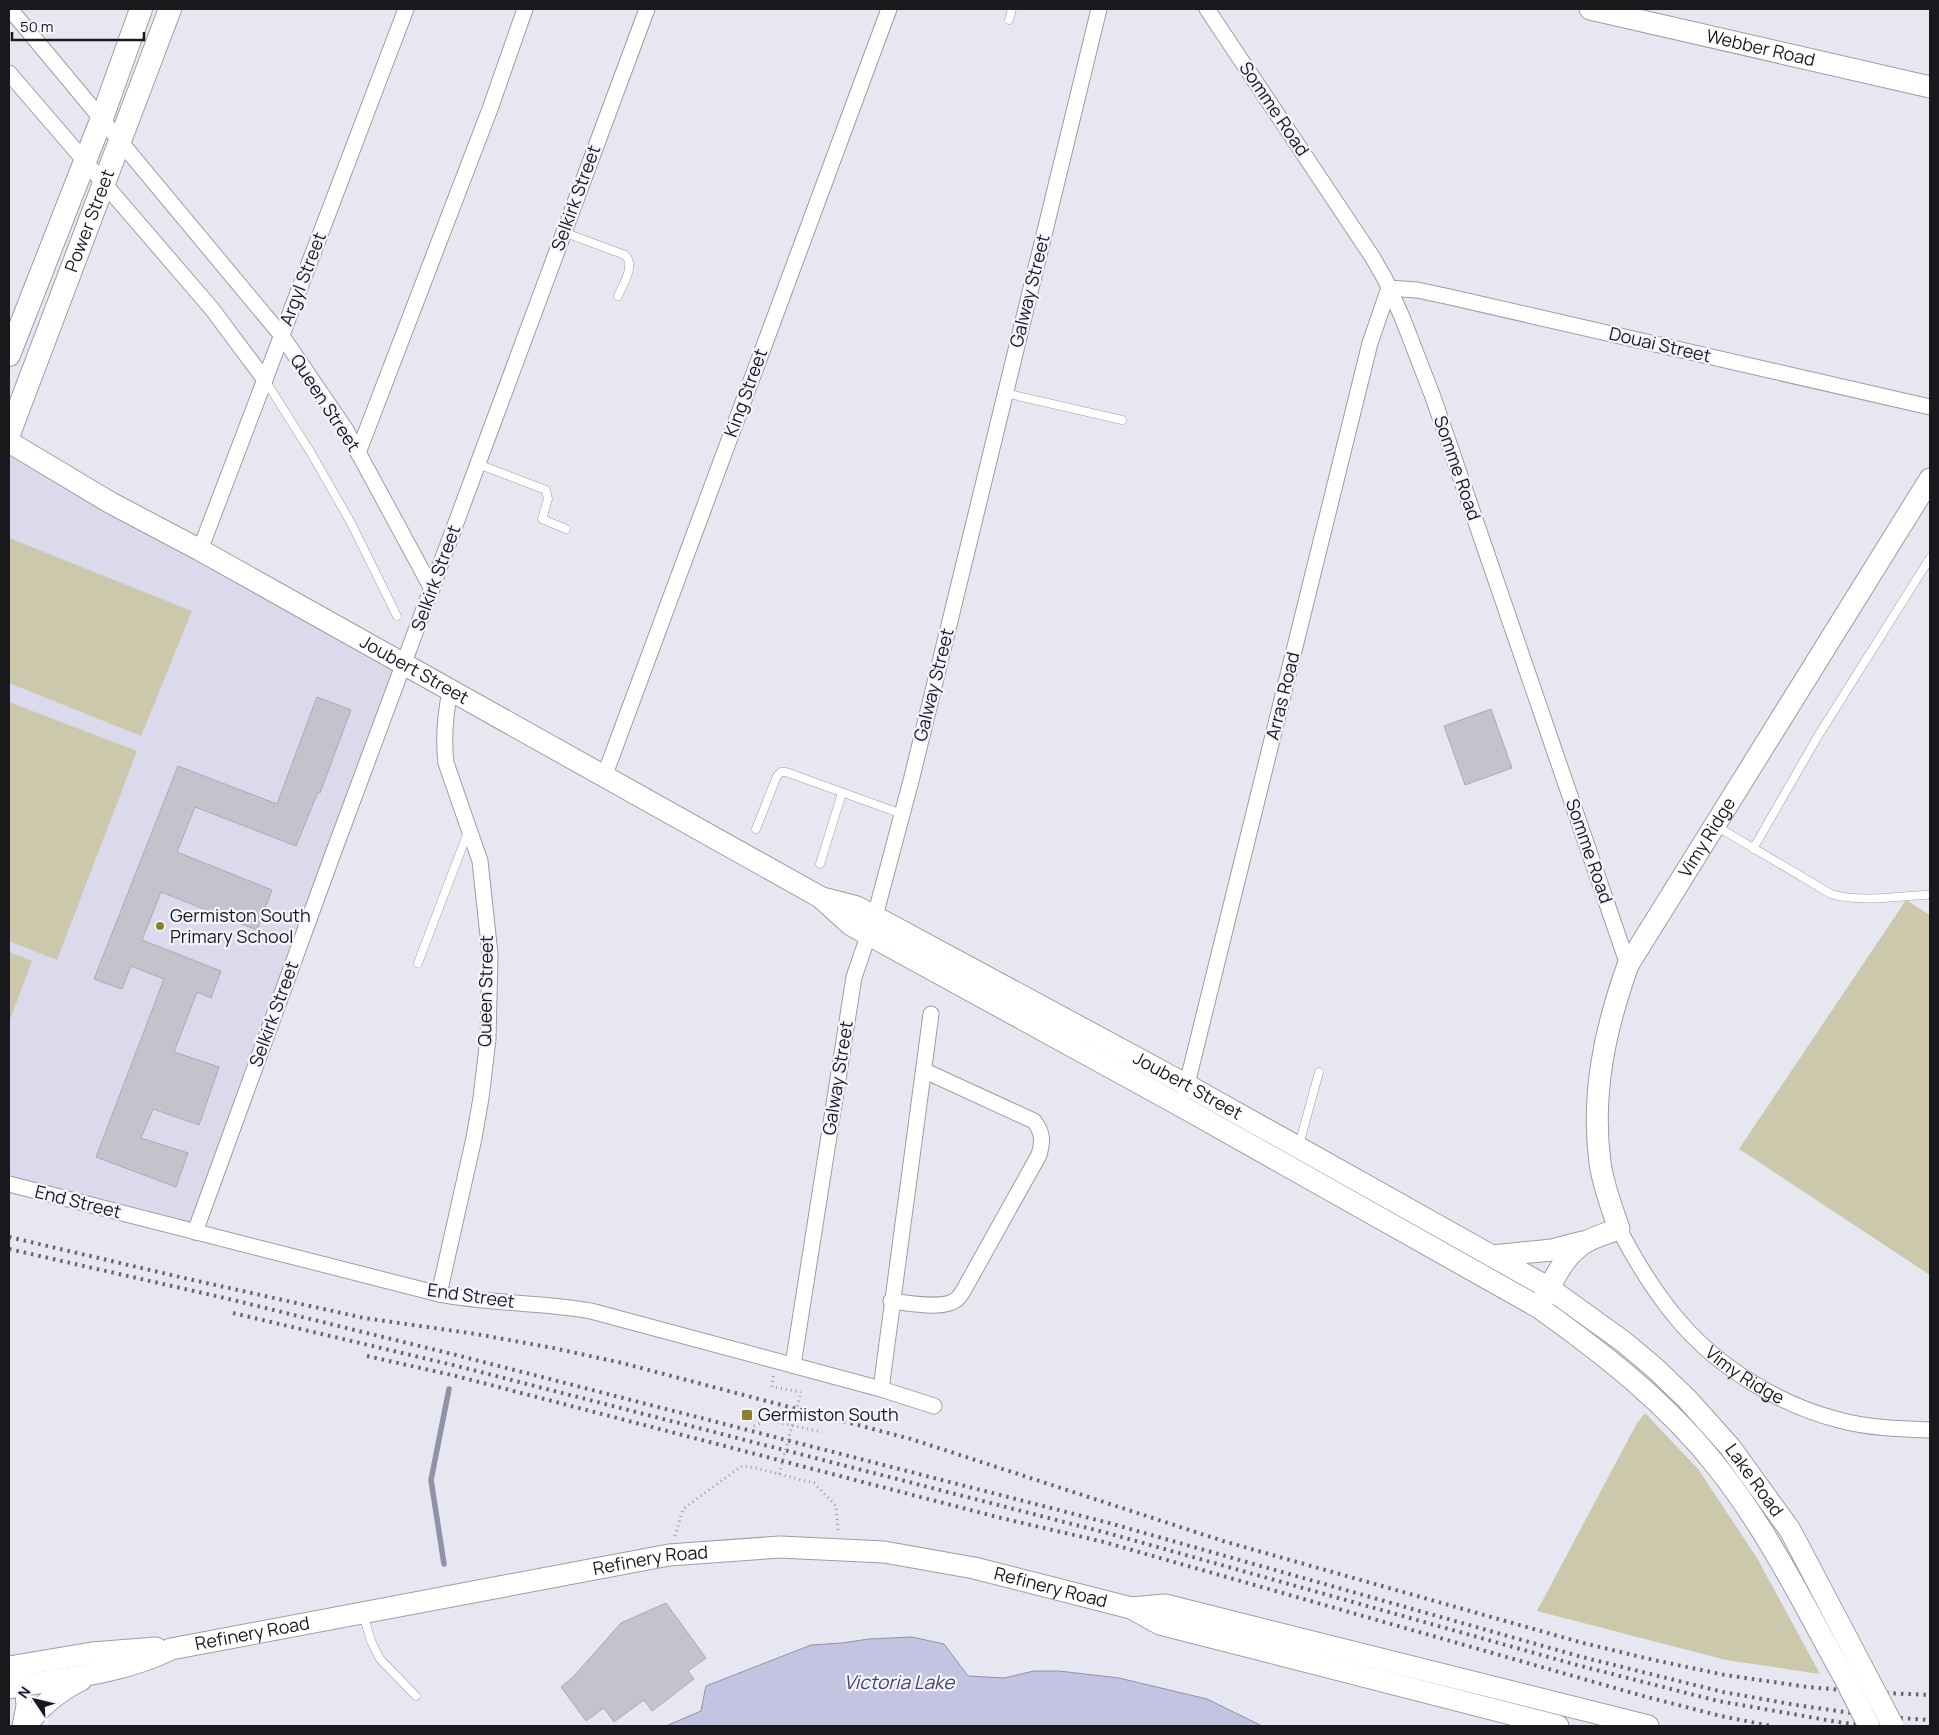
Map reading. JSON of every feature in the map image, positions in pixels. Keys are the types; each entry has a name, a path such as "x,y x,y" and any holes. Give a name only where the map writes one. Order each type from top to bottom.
{"main road":[{"name":"Power Street","path":"9,355 102,118 141,9"},
{"name":"Power Street","path":"9,434 118,141 170,9"},
{"name":"Webber Road","path":"1590,9 1930,87"},
{"name":"Joubert Street","path":"9,442 111,504 200,550 404,663 450,691 820,897 851,925 872,926 1187,1085 1549,1288"},
{"name":"Vimy Ridge","path":"1619,1229 1600,1164 1598,1094 1604,1047 1628,965 1930,479"},
{"name":"Joubert Street","path":"872,926 1181,1106 1538,1307"},
{"path":"1492,1256 1552,1250 1586,1242 1619,1229"},
{"path":"1538,1307 1563,1263 1574,1250 1586,1242"},
{"name":"Lake Road","path":"1549,1288 1610,1331 1650,1364 1687,1399 1730,1447 1790,1530 1852,1671 1869,1726"},
{"name":"Lake Road","path":"1538,1307 1577,1334 1622,1370 1670,1414 1719,1469 1852,1671 1893,1726"},
{"name":"Refinery Road","path":"16,1687 94,1673 152,1659 171,1650 669,1555 780,1547 884,1552 974,1568 1131,1608"},
{"path":"1131,1608 1165,1606 1648,1726"},
{"path":"1131,1608 1160,1624 1558,1726"},
{"name":"Refinery Road","path":"14,1665 100,1652 152,1647 171,1650"},
{"path":"26,1726 54,1697 66,1688 94,1673"}],"street":[{"path":"10,9 102,118"},
{"name":"Argyl Street","path":"200,550 406,9"},
{"path":"358,453 490,109 525,9"},
{"name":"Selkirk Street","path":"194,1232 647,9"},
{"name":"King Street","path":"604,777 889,9"},
{"name":"Galway Street","path":"793,1365 854,977 872,926 902,814 1099,9"},
{"name":"Somme Road","path":"1207,9 1374,258 1389,288 1433,397 1628,965"},
{"path":"9,73 212,309 265,380"},
{"name":"Queen Street","path":"102,118 118,141 282,336 346,430 432,590"},
{"name":"Douai Street","path":"1389,288 1417,290 1450,297 1930,407"},
{"name":"Arras Road","path":"1181,1106 1370,343 1389,288"},
{"name":"Queen Street","path":"439,1294 474,1138 488,1039 490,954 480,861 446,763 444,729 450,691"},
{"path":"881,1389 891,1301 925,1072 931,1014"},
{"path":"891,1301 933,1305 946,1304 958,1299 1039,1155 1043,1140 1034,1120 925,1072"},
{"name":"End Street","path":"9,1184 439,1294 482,1301 559,1305 591,1311 881,1389 934,1406"},
{"name":"Vimy Ridge","path":"1619,1229 1639,1266 1680,1323 1708,1349 1759,1387 1789,1404 1840,1421 1930,1430"},
{"path":"14,1665 16,1687 24,1706 20,1726"}],"lane":[{"path":"1009,20 1012,9"},
{"path":"563,232 624,255 629,259 630,265 618,296"},
{"path":"265,380 311,453 351,523 397,616"},
{"path":"1005,393 1122,420"},
{"path":"478,464 546,490 548,499 542,519 566,528"},
{"path":"1753,849 1818,736 1930,558"},
{"path":"756,829 777,776 781,772 786,772 902,814"},
{"path":"820,864 842,792"},
{"path":"1714,825 1831,894 1843,898 1926,895"},
{"path":"418,963 470,829"},
{"path":"1298,1147 1319,1072"},
{"path":"363,1614 371,1641 380,1659 416,1696"}],"path":[{"path":"772,1387 801,1392 779,1474"},
{"path":"759,1405 768,1420"},
{"path":"754,1426 768,1420 822,1432"},
{"path":"669,1555 683,1509 742,1466 814,1483 836,1506 839,1550"}],"shaded area":[{"name":"Germiston South Primary School","path":"9,446 409,670 197,1231 9,1182"},
{"path":"9,538 192,611 141,736 9,683"},
{"path":"9,702 137,751 57,960 9,941"},
{"path":"1906,900 1930,915 1930,1275 1739,1149"},
{"path":"9,952 32,961 9,1022"},
{"path":"1645,1413 1698,1469 1757,1558 1820,1674 1726,1660 1537,1611 1637,1423"}],"water":[{"name":"Victoria Lake","path":"912,1637 944,1644 968,1676 1004,1678 1034,1671 1059,1671 1119,1678 1207,1699 1262,1726 666,1726 701,1711 706,1686 811,1645"}],"building":[{"path":"317,697 351,710 320,793 318,792 296,846 195,807 177,852 272,890 257,930 161,892 142,940 221,971 211,998 197,992 174,1052 219,1067 199,1125 153,1109 141,1138 188,1153 176,1187 96,1157 164,979 131,966 122,989 94,979 178,766 277,804"},
{"path":"1491,709 1512,768 1465,785 1444,726"},
{"path":"666,1603 706,1658 688,1671 694,1679 652,1711 644,1700 614,1722 604,1708 586,1721 561,1687 573,1677 621,1623"}],"waterway":[{"path":"444,1564 431,1480 449,1389"}],"railway":[{"path":"9,1237 364,1318 476,1334 622,1363 911,1439 1223,1541 1583,1643 1654,1660 1725,1675 1808,1687 1930,1695"},
{"path":"9,1249 229,1299 460,1356 1109,1523 1582,1657 1723,1692 1873,1716 1930,1720"},
{"path":"233,1313 457,1366 1111,1534 1577,1665 1718,1701 1844,1723 1885,1726"},
{"path":"367,1356 456,1376 1001,1518 1104,1542 1643,1696 1721,1716 1771,1726"}],"place":[{"name":"Germiston South Primary School","path":"160,926"},
{"name":"Germiston South","path":"747,1415"}]}
